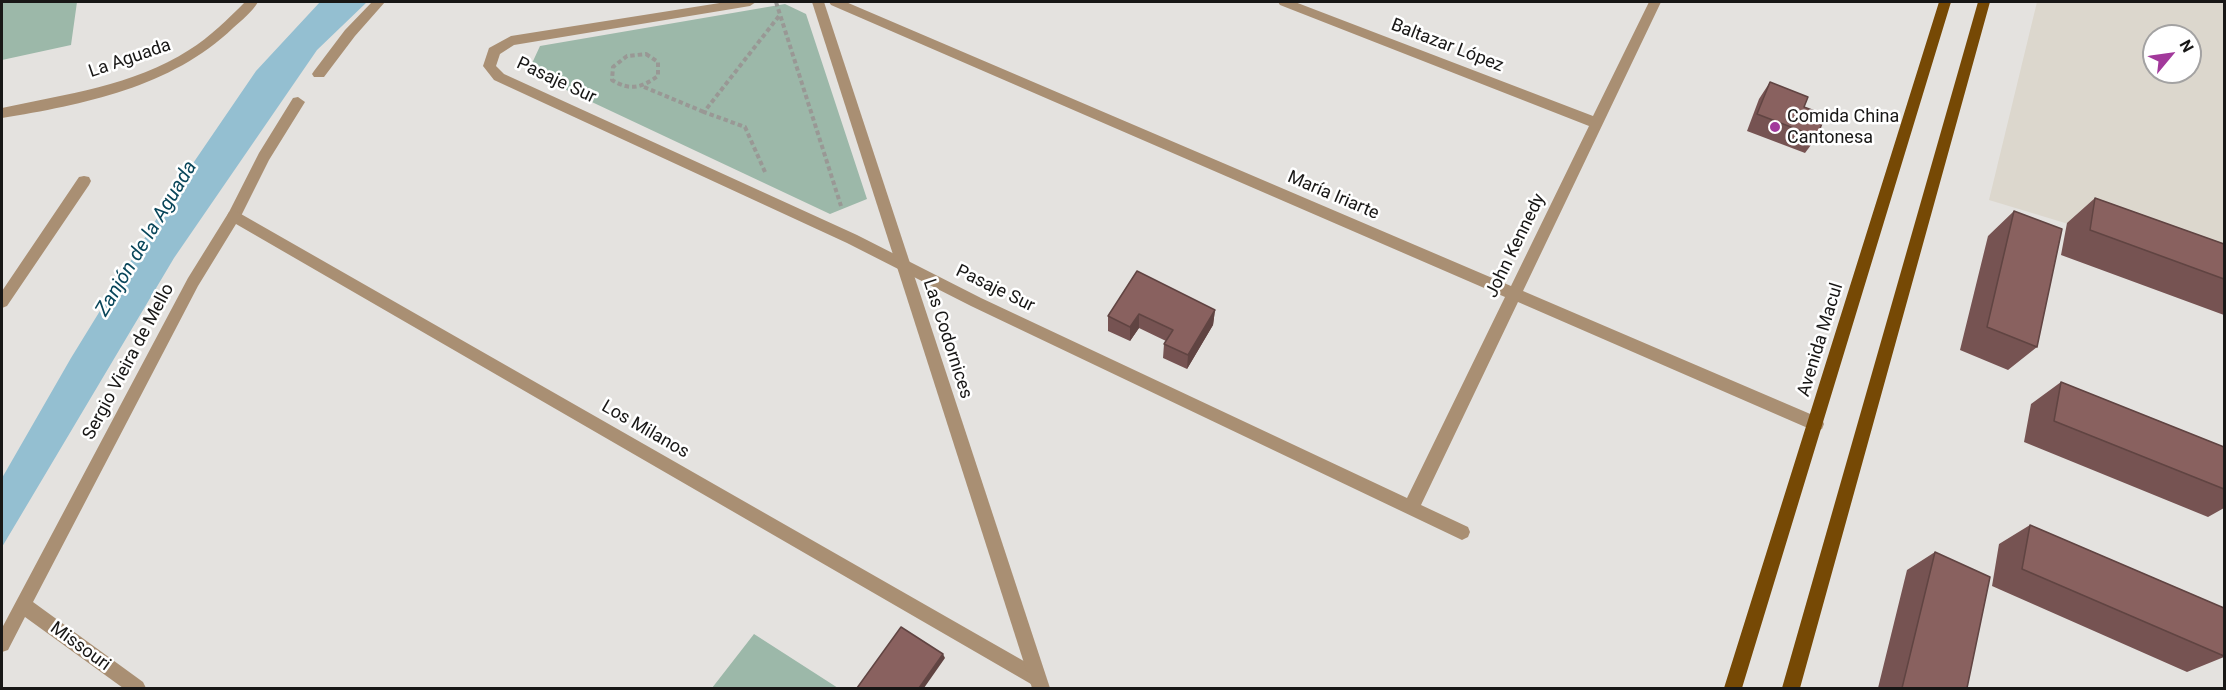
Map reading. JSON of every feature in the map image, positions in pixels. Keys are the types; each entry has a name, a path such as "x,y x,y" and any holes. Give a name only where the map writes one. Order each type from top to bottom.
{"main road":[{"name":"Avenida Macul","path":"1733,688 1945,2"},
{"path":"1791,688 1984,2"}],"street":[{"name":"La Aguada","path":"2,113 118,86 158,72 193,55 220,34 252,2"},
{"path":"319,74 350,33 379,2"},
{"name":"Pasaje Sur","path":"750,2 511,40 494,51 489,66 499,77 852,239 903,266 1462,532"},
{"name":"Las Codornices","path":"818,2 1039,683"},
{"name":"María Iriarte","path":"835,2 1816,424"},
{"name":"Baltazar López","path":"1284,2 1596,123"},
{"name":"John Kennedy","path":"1411,508 1655,2"},
{"name":"Sergio Vieira de Mello","path":"2,644 193,282 234,216 264,157 298,102"},
{"path":"2,302 84,181"},
{"name":"Los Milanos","path":"234,216 1039,683"},
{"name":"Missouri","path":"23,605 137,688"}],"path":[{"path":"775,2 852,239"},
{"path":"704,112 780,15"},
{"path":"644,87 658,76 658,62 646,54 627,56 613,67 612,81 625,89 644,87 745,127 774,194 768,201"}],"shaded area":[{"path":"2037,2 2224,2 2224,271 1989,200"}],"green space":[{"path":"2,2 77,2 71,45 2,60"},
{"path":"785,4 806,14 867,199 830,214 528,72 540,46"},
{"path":"754,634 838,688 712,688"}],"water":[{"name":"Zanjón de la Aguada","path":"320,2 367,2 317,50 174,258 2,547 2,478 71,358 170,197 256,71"}],"building":[{"path":"1770,82 1808,97 1804,107 1825,115 1817,137 1757,114"},
{"path":"2095,198 2224,244 2224,279 2090,230"},
{"path":"2014,211 2062,229 2037,347 1987,327"},
{"path":"1137,271 1215,310 1188,355 1164,344 1173,330 1139,314 1130,327 1108,316"},
{"path":"2061,382 2224,447 2224,489 2054,421"},
{"path":"2030,525 2224,608 2224,656 2022,569"},
{"path":"1935,552 1990,577 1967,688 1902,688"},
{"path":"901,627 943,654 919,688 857,688"}],"place":[{"name":"Comida China Cantonesa","path":"1775,127"}]}
